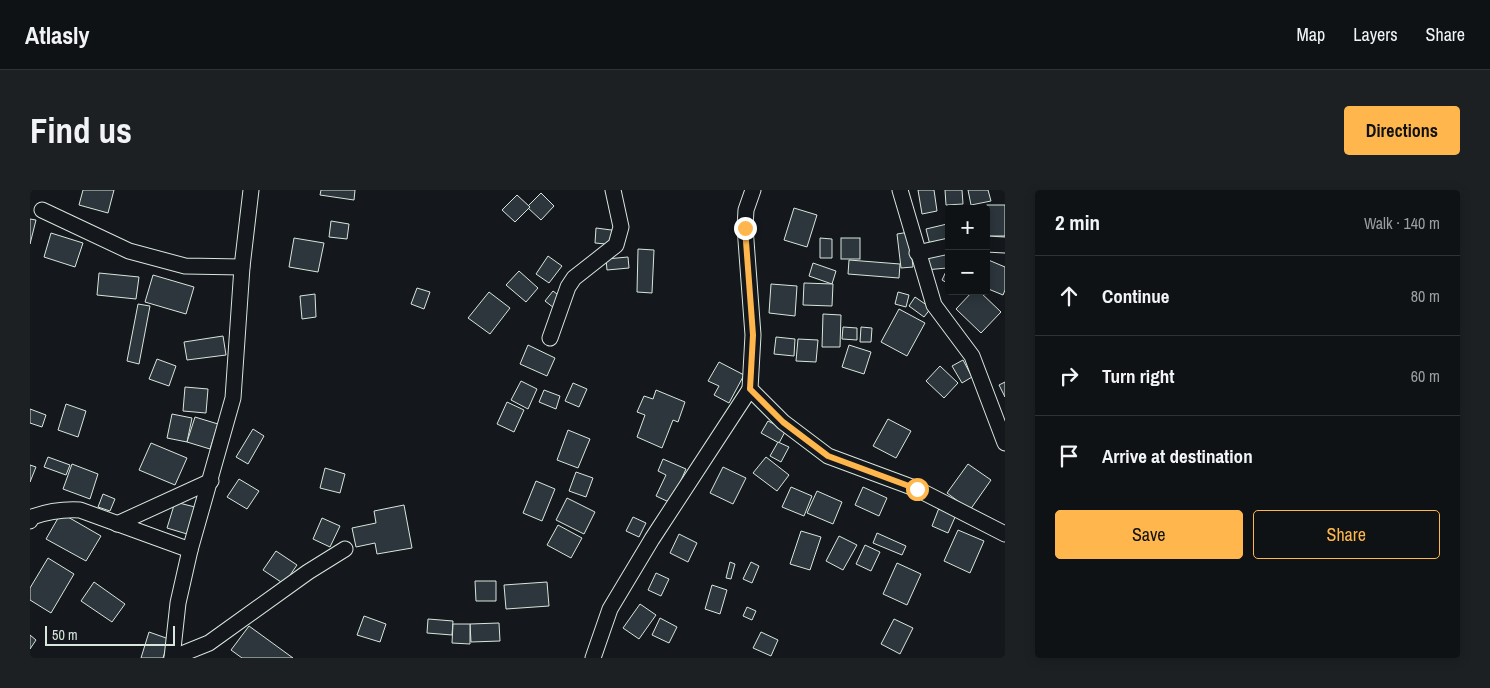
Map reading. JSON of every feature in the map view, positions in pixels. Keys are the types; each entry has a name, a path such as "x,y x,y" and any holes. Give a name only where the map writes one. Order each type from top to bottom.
{"street":[{"path":"252,190 242,267 233,398 190,550 178,604 172,658 209,643 308,572 345,549"},
{"path":"550,338 568,287 574,278 616,245 621,227 613,190"},
{"path":"592,658 610,609 652,539 750,389 753,335 745,228 746,210 753,190"},
{"path":"900,190 917,253 934,305 972,356 1005,443"},
{"path":"42,210 129,250 185,266 242,267"},
{"path":"990,244 1005,245"},
{"path":"917,253 945,247"},
{"path":"750,389 783,422 828,456 917,489 1005,534"},
{"path":"117,524 210,481"},
{"path":"30,521 32,517 63,509 80,510 190,550"}],"building":[{"path":"83,190 114,190 108,213 79,205"},
{"path":"321,190 355,190 354,200 320,195"},
{"path":"918,190 934,190 937,211 922,214"},
{"path":"945,190 962,190 963,204 946,205"},
{"path":"968,190 988,190 991,201 971,205"},
{"path":"541,193 554,206 541,220 527,207"},
{"path":"517,195 530,207 515,222 502,210"},
{"path":"990,205 1005,205 1005,236 990,236"},
{"path":"794,208 817,215 807,247 784,240"},
{"path":"30,219 36,220 30,244"},
{"path":"331,221 349,224 347,239 329,237"},
{"path":"945,224 945,242 930,245 926,229"},
{"path":"596,228 619,231 617,245 595,243"},
{"path":"909,232 913,267 901,268 897,234"},
{"path":"51,233 83,243 75,267 44,257"},
{"path":"294,238 324,243 318,272 289,267"},
{"path":"820,238 832,239 832,258 820,258"},
{"path":"841,238 860,238 860,259 841,259"},
{"path":"638,249 654,250 652,293 637,292"},
{"path":"945,254 945,268 925,270 923,257"},
{"path":"548,256 562,266 549,283 536,274"},
{"path":"628,257 629,268 607,270 606,259"},
{"path":"849,260 900,264 899,278 848,274"},
{"path":"990,261 1005,267 1005,290 1003,295 990,290"},
{"path":"813,263 836,271 832,284 809,276"},
{"path":"519,271 538,288 526,302 506,285"},
{"path":"99,273 139,277 136,299 97,295"},
{"path":"153,275 194,287 186,314 145,302"},
{"path":"804,283 833,284 832,306 803,305"},
{"path":"771,284 797,286 795,316 769,313"},
{"path":"417,288 430,292 424,309 411,304"},
{"path":"553,291 561,297 554,308 545,301"},
{"path":"489,292 510,308 490,334 468,318"},
{"path":"898,292 909,295 906,307 895,304"},
{"path":"315,294 316,317 302,319 300,296"},
{"path":"969,295 983,295 1001,312 981,333 956,309"},
{"path":"915,297 931,308 924,317 909,306"},
{"path":"138,304 150,306 139,364 127,361"},
{"path":"899,309 925,323 907,356 881,342"},
{"path":"823,314 841,315 840,347 822,347"},
{"path":"843,327 857,328 857,340 842,339"},
{"path":"861,327 872,328 871,342 860,342"},
{"path":"223,336 226,355 187,360 184,342"},
{"path":"776,337 795,339 794,356 774,354"},
{"path":"798,339 818,340 816,362 796,361"},
{"path":"528,345 555,358 547,376 520,364"},
{"path":"849,345 871,352 864,374 842,367"},
{"path":"157,359 176,366 169,386 149,379"},
{"path":"963,360 972,377 962,383 952,366"},
{"path":"719,362 744,375 729,403 714,395 719,386 708,381"},
{"path":"940,366 958,383 944,398 926,381"},
{"path":"521,381 537,389 528,409 511,400"},
{"path":"1005,382 1005,397 999,385"},
{"path":"573,383 587,389 579,407 565,401"},
{"path":"185,387 208,389 206,413 183,411"},
{"path":"544,390 560,396 556,409 539,402"},
{"path":"656,390 685,402 678,422 673,420 662,448 637,437 645,415 637,412 644,396 653,399"},
{"path":"507,402 524,410 514,432 497,424"},
{"path":"66,404 86,411 78,437 58,430"},
{"path":"30,409 46,415 42,427 30,423"},
{"path":"172,414 192,418 187,442 167,438"},
{"path":"195,417 218,424 210,449 187,442"},
{"path":"888,419 911,431 896,458 873,446"},
{"path":"768,421 786,430 779,443 761,433"},
{"path":"253,429 264,436 248,464 236,457"},
{"path":"568,430 590,439 578,468 557,460"},
{"path":"778,442 789,447 781,462 770,456"},
{"path":"151,443 187,458 175,485 139,470"},
{"path":"48,457 70,465 66,475 44,467"},
{"path":"766,457 789,475 777,491 753,473"},
{"path":"663,459 686,469 671,503 656,496 666,475 658,471"},
{"path":"72,464 98,474 90,499 63,489"},
{"path":"968,464 991,480 970,510 947,493"},
{"path":"30,465 36,467 30,482"},
{"path":"723,467 746,478 733,504 710,493"},
{"path":"325,468 345,474 340,493 320,488"},
{"path":"576,472 593,478 586,497 569,491"},
{"path":"239,479 259,491 247,509 227,497"},
{"path":"536,481 555,489 542,521 523,513"},
{"path":"791,487 812,496 804,516 782,507"},
{"path":"863,487 887,498 879,516 855,505"},
{"path":"817,491 842,502 833,524 807,513"},
{"path":"103,494 115,499 110,511 98,507"},
{"path":"567,498 595,512 584,534 556,520"},
{"path":"175,502 195,507 187,534 167,528"},
{"path":"404,505 412,548 377,554 375,543 356,547 352,528 376,523 374,511"},
{"path":"939,508 956,515 948,533 932,526"},
{"path":"61,513 101,536 86,561 46,539"},
{"path":"633,517 646,523 639,537 626,531"},
{"path":"322,518 340,526 330,547 313,539"},
{"path":"558,525 582,538 571,558 547,545"},
{"path":"958,530 984,541 970,573 944,561"},
{"path":"801,531 821,537 810,570 790,564"},
{"path":"877,533 906,546 902,555 873,543"},
{"path":"679,534 697,543 688,562 670,553"},
{"path":"839,536 857,545 843,570 826,561"},
{"path":"865,545 880,552 871,571 856,564"},
{"path":"276,551 297,565 284,584 263,570"},
{"path":"48,558 74,574 51,613 30,600 30,588"},
{"path":"730,562 735,564 731,579 726,578"},
{"path":"751,562 759,566 752,583 743,579"},
{"path":"897,563 921,574 907,605 883,594"},
{"path":"656,573 669,579 661,596 648,590"},
{"path":"475,581 496,581 496,601 476,601"},
{"path":"94,582 125,604 112,622 81,601"},
{"path":"547,582 549,606 506,609 504,585"},
{"path":"712,585 727,590 720,614 705,609"},
{"path":"640,604 656,615 639,639 623,628"},
{"path":"747,607 756,611 752,620 743,616"},
{"path":"364,616 386,624 380,642 357,635"},
{"path":"660,618 677,627 669,643 652,635"},
{"path":"428,619 453,621 452,635 427,633"},
{"path":"894,619 913,628 900,654 881,644"},
{"path":"499,623 500,641 471,642 470,624"},
{"path":"453,624 470,624 470,644 452,643"},
{"path":"249,626 293,658 242,658 231,650"},
{"path":"149,632 169,639 163,658 141,658"},
{"path":"761,632 778,640 771,656 753,648"},
{"path":"30,635 36,640 30,649"}],"route":[{"path":"745,228 753,335 750,389 783,422 828,456 917,489"}]}
